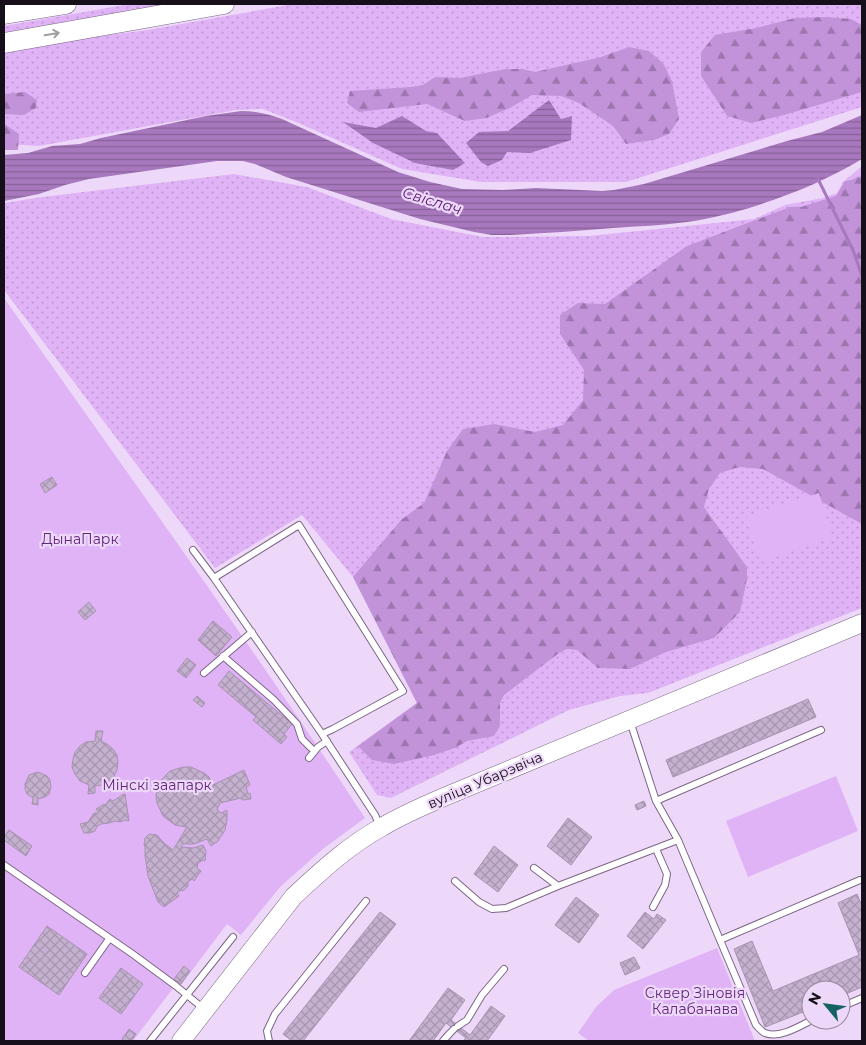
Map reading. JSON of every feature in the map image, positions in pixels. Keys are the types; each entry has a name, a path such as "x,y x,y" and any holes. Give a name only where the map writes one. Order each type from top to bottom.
{"main road":[{"path":"4,13 66,4"},
{"path":"4,43 224,4"},
{"name":"вуліца Убарэвіча","path":"181,1041 294,896 345,852 381,827 444,797 862,623"}],"lane":[{"path":"214,578 298,525 403,691 322,734"},
{"path":"193,550 322,734 381,827"},
{"path":"204,673 252,632"},
{"path":"223,656 280,706 297,724 302,738 311,748"},
{"path":"629,720 656,801 678,840 756,1026 764,1033 779,1035 801,1025"},
{"path":"656,801 821,730"},
{"path":"309,758 318,746 326,741"},
{"path":"455,881 479,902 492,909 506,908 678,840"},
{"path":"653,907 665,885 667,874 656,849"},
{"path":"4,866 188,995 205,1010"},
{"path":"534,868 558,886"},
{"path":"720,940 860,880"},
{"path":"269,1041 267,1031 275,1014 366,901"},
{"path":"150,1041 233,937"},
{"path":"84,972 109,939"},
{"path":"443,1041 467,1020 482,995 504,969"}],"green space":[{"path":"130,4 170,4 4,35 4,26"},
{"path":"293,4 862,4 862,107 626,182 481,182 402,169 263,109 236,110 39,146 4,144 4,52 31,45 148,30"},
{"path":"826,17 851,19 862,25 862,92 751,123 727,116 701,76 701,52 715,35 756,28 795,18"},
{"path":"629,47 649,51 663,63 672,81 679,119 669,134 654,140 626,144 613,126 579,103 561,96 532,95 510,108 486,118 465,121 427,104 359,112 347,103 350,91 411,87 423,85 435,77 460,78 505,69 523,69 535,72 601,57"},
{"path":"25,92 37,100 36,108 24,115 4,114 4,94"},
{"path":"4,125 19,134 18,150 4,150"},
{"path":"862,166 862,608 648,693 620,696 569,710 391,798 377,795 349,752 417,703 353,577 302,515 215,568 4,290 4,203 42,197 234,174 307,187 391,219 483,237 589,236 754,219 785,205 823,198 837,193 843,182"},
{"path":"862,176 862,524 763,469 739,467 720,473 709,489 704,507 747,567 747,579 740,612 714,638 666,652 630,669 598,668 577,650 567,649 504,695 500,703 500,726 494,736 467,741 455,748 434,755 394,764 372,760 358,746 417,703 353,577 401,520 424,503 447,451 463,429 494,424 535,432 563,425 583,400 584,370 560,334 560,315 578,303 605,304 687,246 790,207 801,207 836,196 845,181"},
{"name":"Мінскі заапарк","path":"4,298 232,621 365,818 324,848 280,887 241,935 227,924 181,985 177,983 133,1041 4,1041"},
{"path":"819,493 833,538 760,561 746,516"},
{"path":"836,776 858,831 748,877 726,821"},
{"name":"Сквер Зіновія Калабанава","path":"717,948 755,1041 589,1041 578,1033 596,1007 614,990"}],"water":[{"path":"549,100 561,119 572,116 571,140 530,153 507,152 502,160 488,166 481,162 466,143 479,132 508,131"},
{"name":"Свіслач","path":"241,111 262,113 282,119 398,172 462,189 614,190 644,184 822,132 862,115 862,159 805,188 762,204 720,216 667,224 510,235 474,232 420,219 286,177 243,161 217,161 89,179 39,194 4,201 4,155 28,153 52,146 80,144 206,116"},
{"path":"402,116 426,131 437,133 465,163 453,170 415,163 373,143 343,122 376,128"}],"building":[{"path":"52,477 57,485 45,493 40,484"},
{"path":"89,602 96,611 85,620 78,612"},
{"path":"213,621 232,637 216,656 198,640"},
{"path":"187,658 196,665 186,678 177,671"},
{"path":"229,671 292,724 284,734 287,737 281,744 253,720 256,717 218,685"},
{"path":"197,696 205,703 202,707 193,700"},
{"path":"808,699 816,717 673,777 666,760"},
{"path":"96,731 103,731 101,741 113,749 117,755 117,770 109,782 95,786 95,793 88,794 89,785 80,781 75,774 72,767 73,759 75,752 80,746 86,742 95,741"},
{"path":"191,767 204,773 209,777 213,785 244,770 250,785 246,787 251,799 242,800 241,798 220,803 217,810 221,813 227,810 225,830 218,841 211,846 207,839 194,844 183,844 181,847 193,848 203,845 206,851 205,861 203,860 198,863 197,868 201,871 194,881 192,879 188,882 188,886 183,891 181,890 177,893 179,896 164,907 158,902 148,876 144,845 145,838 149,834 157,835 173,850 187,827 175,825 163,816 156,796 157,788 165,776 170,771"},
{"path":"38,772 47,776 51,787 49,794 38,799 38,805 32,804 33,798 27,794 25,784 29,775"},
{"path":"125,794 129,821 101,824 97,826 95,831 84,833 80,824 88,822 94,813 99,813 96,809 105,805 110,799 113,801"},
{"path":"644,801 646,806 637,810 635,805"},
{"path":"568,818 592,837 571,865 547,846"},
{"path":"9,830 32,846 26,856 4,840"},
{"path":"494,846 518,865 498,892 474,874"},
{"path":"857,894 862,906 862,987 851,992 851,980 801,980 801,1013 765,1027 734,949 752,941 773,991 859,955 838,903"},
{"path":"576,897 599,915 579,943 555,925"},
{"path":"380,912 396,924 303,1041 292,1041 283,1034"},
{"path":"645,912 654,919 657,914 666,920 643,949 627,936"},
{"path":"47,926 87,954 59,995 19,967"},
{"path":"634,957 640,968 625,975 620,963"},
{"path":"184,966 190,971 181,984 174,979"},
{"path":"121,968 143,984 121,1014 99,998"},
{"path":"448,988 465,1000 451,1020 470,1035 491,1006 505,1016 487,1041 463,1041 466,1038 446,1023 433,1041 409,1041"},
{"path":"129,1029 136,1034 131,1041 125,1041 122,1039"}],"waterway":[{"path":"818,179 853,250 862,276"}],"park label":[{"name":"ДынаПарк","path":"80,539"}]}
